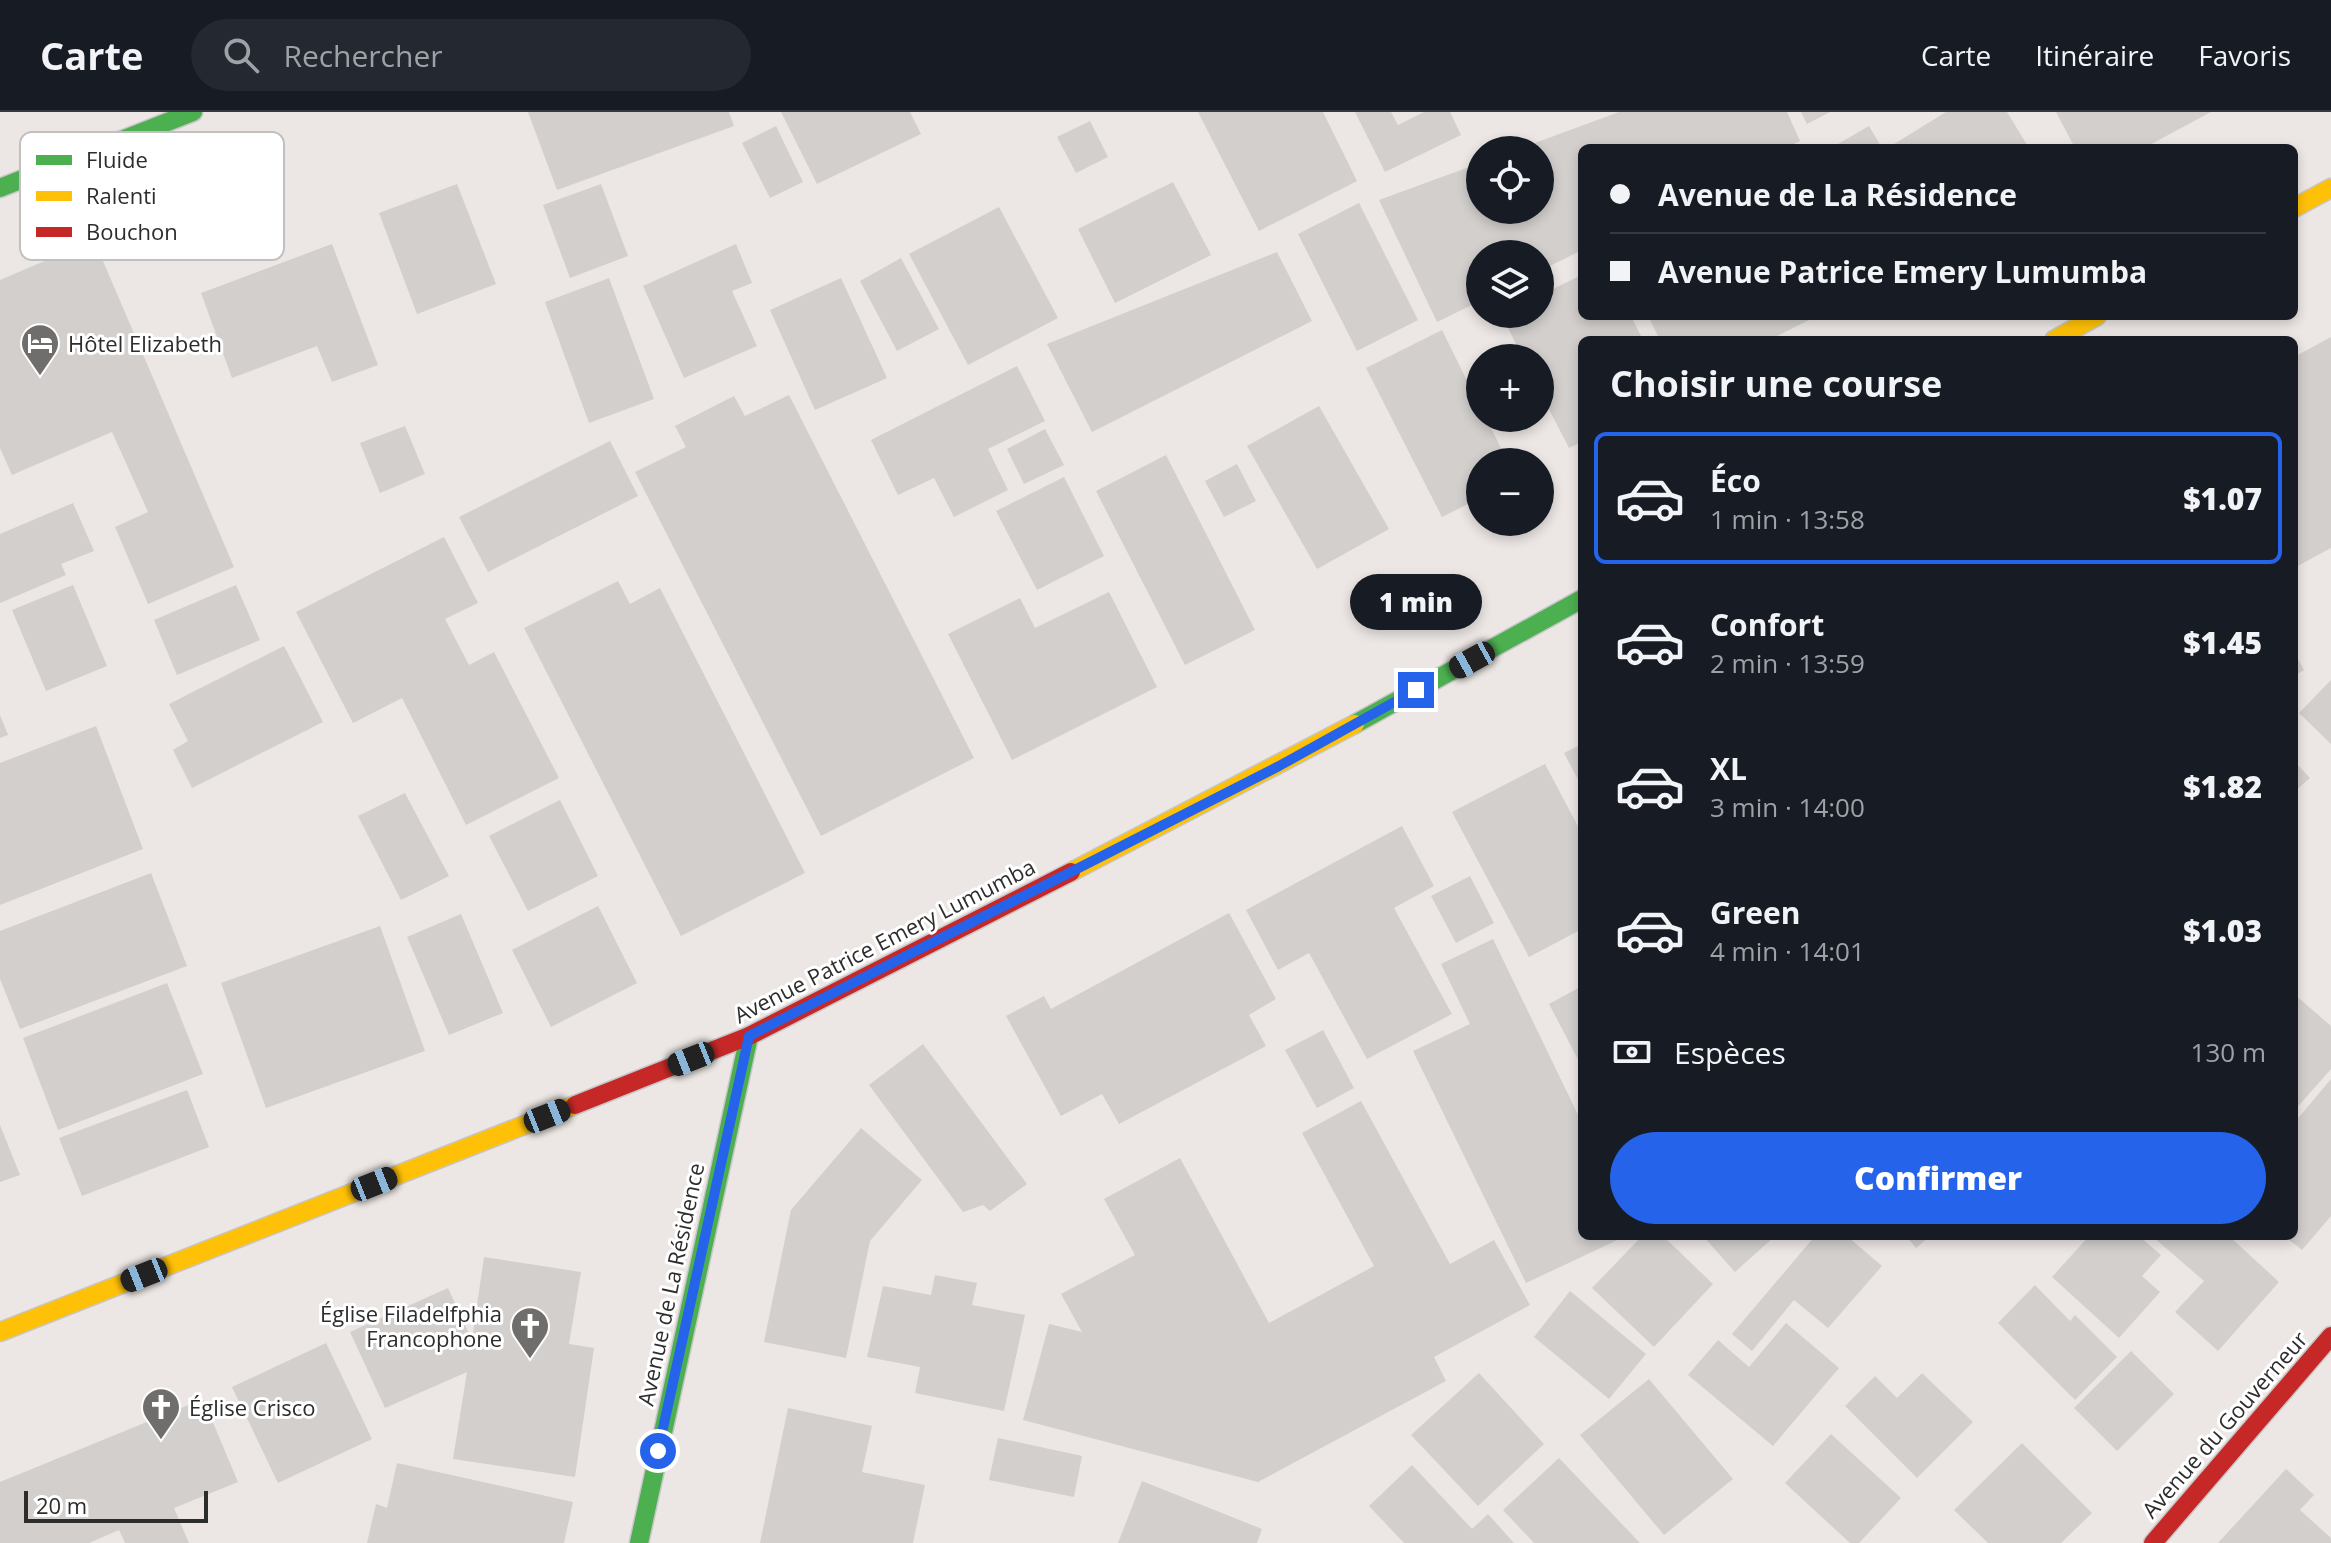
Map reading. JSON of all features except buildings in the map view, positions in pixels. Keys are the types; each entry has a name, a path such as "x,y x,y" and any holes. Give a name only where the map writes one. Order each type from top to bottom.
{"main road":[{"path":"142,132 193,112"},
{"path":"0,188 20,180"},
{"path":"2298,206 2331,188"},
{"path":"2061,336 2090,320"},
{"name":"Avenue Patrice Emery Lumumba","path":"0,1332 749,1036 1279,766 1578,601"},
{"name":"Avenue de La Résidence","path":"639,1543 749,1036"},
{"name":"Avenue du Gouverneur","path":"2153,1543 2331,1336"}],"traffic: fast":[{"path":"142,132 193,112"},
{"path":"0,188 20,180"},
{"path":"1355,724 1578,601"},
{"path":"639,1543 749,1036"}],"traffic: slow":[{"path":"2298,206 2331,188"},
{"path":"2061,336 2090,320"},
{"path":"1071,872 1355,724"},
{"path":"0,1332 575,1105"}],"traffic: jam":[{"path":"575,1105 749,1036 1071,872"},
{"path":"2153,1543 2331,1336"}],"place":[{"name":"Hôtel Elizabeth","path":"40,377"},
{"name":"Église Filadelfphia Francophone","path":"530,1360"},
{"name":"Église Crisco","path":"161,1441"}],"route":[{"path":"658,1451 749,1036 1279,766 1416,690"}]}
